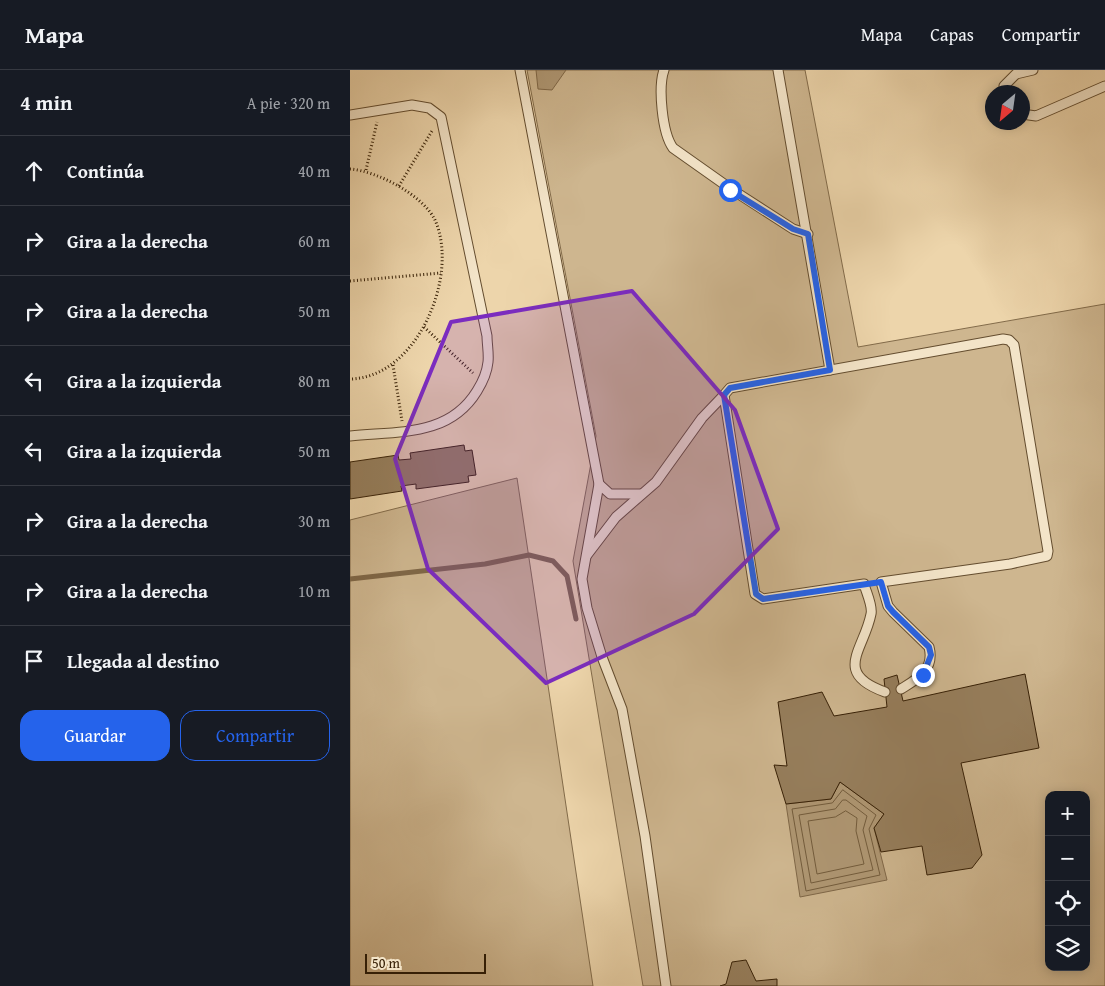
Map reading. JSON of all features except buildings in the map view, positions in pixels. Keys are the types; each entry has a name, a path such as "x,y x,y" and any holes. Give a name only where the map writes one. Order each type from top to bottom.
{"lane":[{"path":"520,70 599,484 582,579 587,608 602,657 622,709 645,836 666,986"},
{"path":"664,70 662,90 667,140 673,148 730,190 793,229 808,234"},
{"path":"778,70 808,234 830,370"},
{"path":"1005,85 1016,74 1033,70"},
{"path":"1030,115 1036,116 1105,86"},
{"path":"350,115 412,105 429,108 440,117 487,336 488,362 482,382 470,403 453,418 432,428 350,436"},
{"path":"585,557 616,517 631,502 643,494 666,470 673,456 710,408 730,388 1003,339 1009,340 1014,345 1048,551 1047,556 1010,564 763,599 756,594 724,395"},
{"path":"599,484 610,494 643,494"},
{"path":"881,582 888,606 929,647 931,655 923,675 900,689"},
{"path":"864,584 872,612 856,656 855,667 857,674 867,686 885,692"}],"path":[{"path":"366,170 380,110"},
{"path":"399,186 440,117"},
{"path":"350,169 366,170 399,186 412,195 434,219 442,245 441,273 424,327 409,349 393,365 362,379 350,380"},
{"path":"350,281 441,273"},
{"path":"424,327 482,382"},
{"path":"393,365 403,431"}],"highlighted area":[{"path":"632,291 735,410 778,529 694,614 546,683 428,569 395,459 451,322"}],"shaded area":[{"path":"527,70 805,70 858,347 1105,304 1105,986 643,986 573,561 596,436"},
{"path":"517,478 593,986 350,986 350,520"}],"water":[{"path":"536,70 566,70 552,90 538,89"},
{"path":"840,782 884,814 874,828 887,880 800,897 786,804 831,799"}],"waterway":[{"path":"350,579 485,564 529,555 553,561 567,576 576,619"}],"route":[{"path":"730,190 793,229 808,234 830,370 730,388 724,395 756,594 763,599 881,582 888,606 929,647 931,655 923,675"}]}
